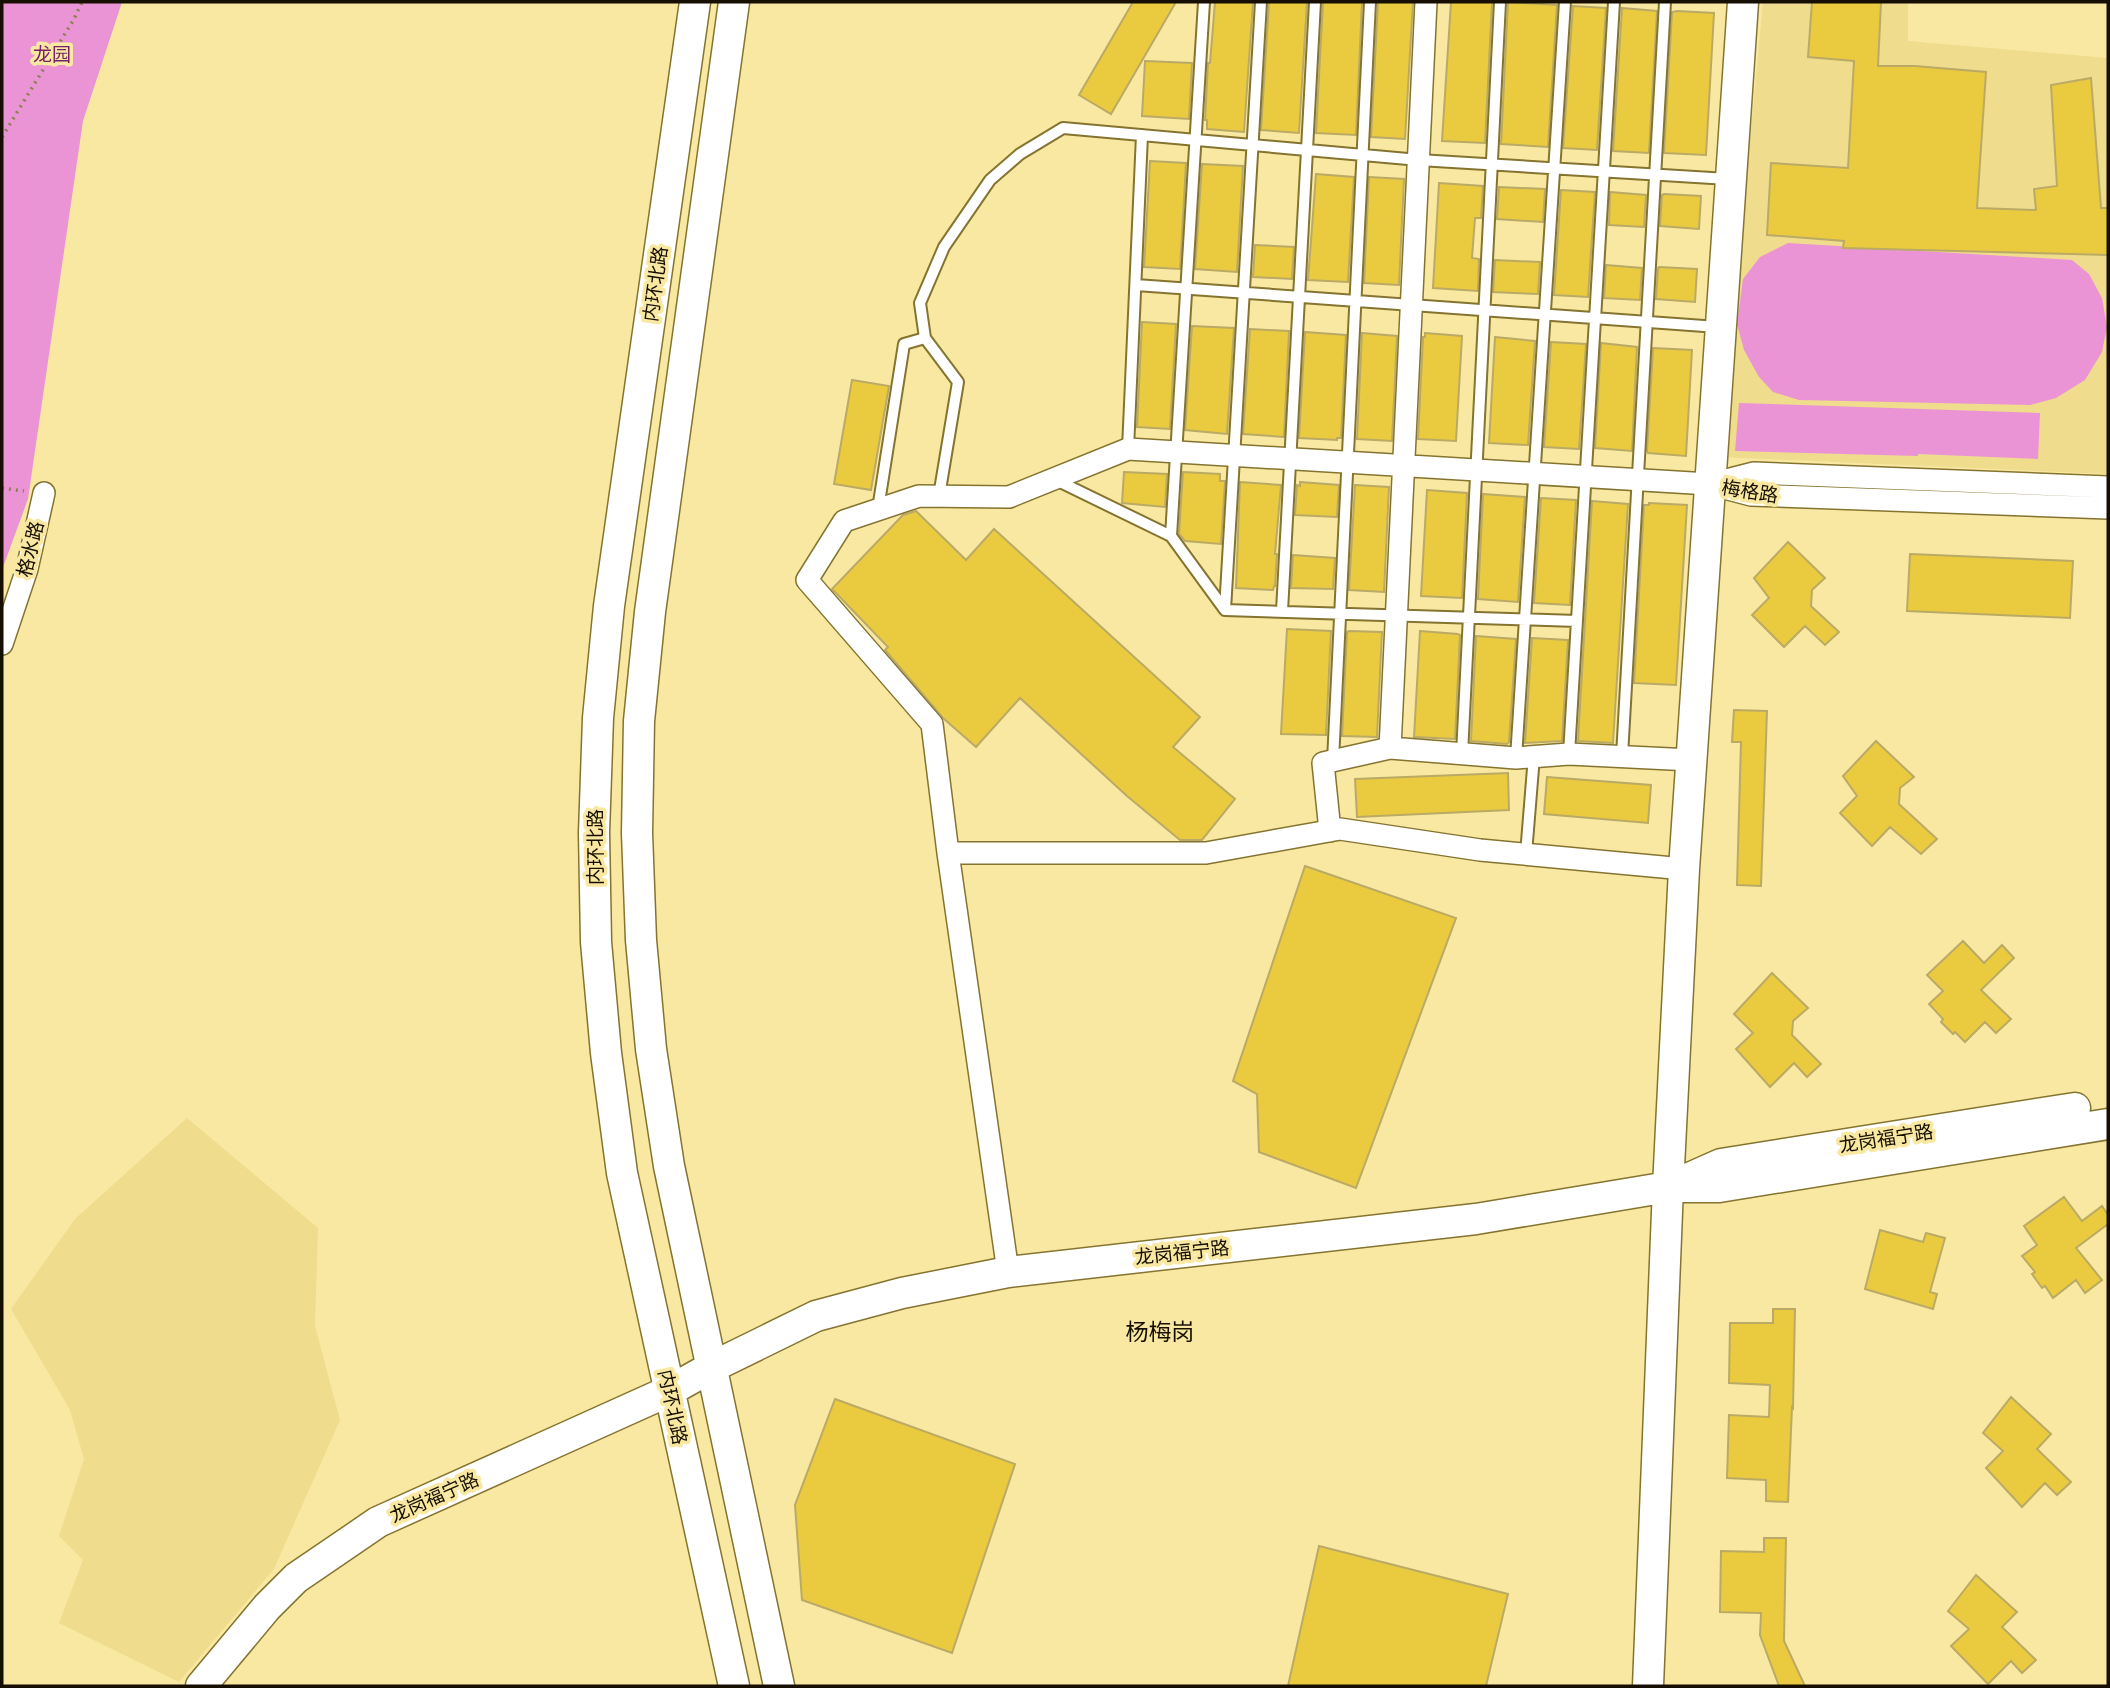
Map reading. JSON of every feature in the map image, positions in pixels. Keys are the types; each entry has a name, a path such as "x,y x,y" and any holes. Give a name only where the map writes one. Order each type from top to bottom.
{"street":[{"name":"内环北路","path":"695,2 609,606 598,718 594,833 596,942 607,1067 622,1173 734,1686"},
{"name":"内环北路","path":"734,2 650,612 639,721 637,833 640,940 651,1049 668,1166 779,1686"},
{"path":"1390,748 1426,2"},
{"path":"1648,1686 1684,869 1743,2"},
{"path":"1008,1272 932,724 807,580 844,522 919,496 1009,496 1128,449 1709,484"},
{"name":"梅格路","path":"1709,484 1754,473 2108,487"},
{"name":"梅格路","path":"1709,484 1751,495 2108,508"},
{"name":"格水路","path":"2,644 27,569 44,494"},
{"path":"1330,831 1323,763 1390,748 1525,757 1569,754 1691,760"},
{"path":"948,853 1206,853 1340,830 1480,849 1684,869"},
{"name":"龙岗福宁路","path":"1668,1187 1721,1164 2108,1103"},
{"name":"龙岗福宁路","path":"226,1686 306,1596 382,1538 671,1400 710,1368 816,1316 902,1293 1008,1272 1476,1219 1668,1187 1719,1187 2108,1124"},
{"name":"龙岗福宁路","path":"201,1686 267,1607 296,1578 378,1522 671,1400"}],"lane":[{"path":"1171,536 1204,2"},
{"path":"1224,610 1261,2"},
{"path":"1282,611 1315,2"},
{"path":"1333,761 1370,2"},
{"path":"1462,754 1500,2"},
{"path":"1526,854 1525,620 1565,2"},
{"path":"1569,754 1614,2"},
{"path":"1622,756 1665,2"},
{"path":"939,496 958,382 925,338 920,303 944,247 990,180 1020,154 1063,128 1419,160 1731,179"},
{"path":"1128,449 1142,135"},
{"path":"1136,285 1720,327"},
{"path":"878,509 904,344 925,338"},
{"path":"1054,478 1171,536 1224,610"},
{"path":"1224,610 1577,621"}],"path":[{"path":"2,136 82,2"}],"shaded area":[{"path":"1763,2 1908,2 1908,41 2108,58 2108,474 1720,457"},
{"path":"187,1118 318,1228 315,1326 340,1420 274,1569 179,1682 59,1623 83,1560 59,1536 84,1459 70,1410 11,1309 75,1219"}],"green space":[{"name":"龙园","path":"2,2 122,2 83,121 28,499 2,570"},
{"path":"1788,243 2072,260 2089,274 2102,298 2107,327 2102,352 2085,380 2056,398 2030,405 1799,400 1773,392 1759,377 1744,350 1737,324 1743,279 1760,257"},
{"path":"1739,403 2040,413 2038,459 1735,451"}],"building":[{"path":"1133,2 1176,2 1111,114 1079,95"},
{"path":"1215,2 1253,2 1244,132 1207,129 1205,120 1208,63"},
{"path":"1269,2 1307,2 1299,133 1261,130"},
{"path":"1323,2 1362,2 1356,135 1316,133"},
{"path":"1378,2 1413,2 1405,139 1371,137"},
{"path":"1451,2 1492,2 1485,143 1442,141"},
{"path":"1508,2 1557,5 1548,147 1501,144"},
{"path":"1812,2 1881,2 1878,66 1986,72 1977,208 2036,210 2034,189 2057,186 2051,85 2091,78 2101,208 2108,208 2108,255 1843,248 1844,241 1767,235 1771,163 1848,168 1854,61 1808,57"},
{"path":"1573,6 1606,8 1597,150 1563,148"},
{"path":"1622,8 1657,11 1649,153 1613,151"},
{"path":"1672,12 1714,13 1706,155 1664,153"},
{"path":"1145,61 1192,63 1189,119 1142,116"},
{"path":"1150,161 1186,163 1180,269 1144,267"},
{"path":"1202,164 1243,166 1237,272 1195,269"},
{"path":"1316,174 1354,177 1348,282 1308,280"},
{"path":"1369,177 1404,179 1399,285 1364,283"},
{"path":"1439,183 1483,186 1481,218 1475,218 1472,258 1479,259 1478,291 1433,288"},
{"path":"1499,187 1545,189 1543,222 1497,219"},
{"path":"1561,190 1595,192 1588,297 1554,295"},
{"path":"1610,192 1646,195 1644,227 1609,225"},
{"path":"1664,194 1701,196 1699,229 1660,226"},
{"path":"1255,245 1294,247 1292,279 1253,277"},
{"path":"1495,260 1540,262 1538,294 1493,292"},
{"path":"1606,265 1642,268 1640,300 1604,298"},
{"path":"1659,267 1697,269 1695,302 1656,299"},
{"path":"1142,322 1176,324 1170,429 1137,427"},
{"path":"1192,326 1234,328 1227,434 1185,430"},
{"path":"1250,329 1289,331 1284,437 1243,434"},
{"path":"1305,332 1346,335 1341,438 1337,440 1299,438"},
{"path":"1362,333 1397,336 1392,441 1357,439"},
{"path":"1425,333 1462,336 1456,441 1418,439"},
{"path":"1495,337 1535,341 1528,445 1489,443"},
{"path":"1551,342 1586,344 1579,449 1544,447"},
{"path":"1601,343 1637,347 1632,451 1595,448"},
{"path":"1653,348 1692,350 1686,456 1647,451"},
{"path":"852,380 889,386 871,490 834,484"},
{"path":"1124,472 1167,474 1165,507 1122,503"},
{"path":"1183,472 1220,474 1220,481 1225,481 1221,544 1185,541 1179,534"},
{"path":"1240,482 1281,485 1273,590 1236,588"},
{"path":"1300,482 1339,485 1337,517 1295,515 1297,485 1300,486"},
{"path":"1355,485 1389,487 1384,592 1349,590"},
{"path":"1427,490 1467,493 1462,598 1421,596"},
{"path":"1483,494 1525,497 1518,602 1478,599"},
{"path":"1541,498 1576,500 1570,605 1534,603"},
{"path":"1592,501 1628,504 1613,743 1578,741"},
{"path":"1644,505 1687,505 1676,685 1634,683"},
{"path":"916,511 966,560 994,529 1200,717 1173,747 1235,799 1202,840 1180,840 1127,796 1020,698 976,747 943,718 885,650 888,647 832,589 903,515"},
{"path":"1788,542 1825,578 1812,590 1811,606 1839,632 1825,645 1805,626 1784,647 1752,615 1769,598 1754,578"},
{"path":"1910,554 2073,561 2070,618 1907,611"},
{"path":"1293,555 1335,558 1333,589 1291,588"},
{"path":"1287,629 1331,631 1326,735 1281,734"},
{"path":"1349,631 1382,632 1377,737 1342,736"},
{"path":"1420,631 1460,635 1455,739 1414,737"},
{"path":"1476,636 1516,639 1507,744 1471,741"},
{"path":"1532,638 1568,640 1562,741 1525,743"},
{"path":"1734,710 1767,711 1761,886 1737,885 1741,742 1732,742"},
{"path":"1876,741 1914,777 1900,788 1899,804 1937,839 1921,854 1890,827 1872,846 1840,813 1857,796 1843,776"},
{"path":"1508,773 1509,810 1357,817 1355,779"},
{"path":"1547,777 1651,785 1648,823 1544,814"},
{"path":"1305,866 1456,918 1356,1188 1259,1152 1257,1094 1233,1081"},
{"path":"1963,941 1984,963 2002,945 2014,958 1981,990 2011,1019 1996,1033 1985,1022 1965,1042 1941,1022 1943,1019 1929,1004 1943,991 1927,975"},
{"path":"1772,973 1808,1008 1793,1021 1792,1035 1821,1064 1807,1077 1794,1063 1770,1087 1736,1049 1753,1033 1734,1014"},
{"path":"2064,1197 2082,1221 2102,1206 2108,1215 2108,1224 2076,1248 2102,1280 2085,1293 2076,1280 2053,1298 2045,1286 2042,1288 2032,1274 2035,1272 2022,1256 2037,1245 2024,1226"},
{"path":"1880,1230 1923,1242 1926,1233 1945,1238 1930,1292 1937,1294 1933,1309 1865,1289"},
{"path":"1773,1309 1795,1309 1788,1502 1766,1501 1766,1480 1727,1478 1729,1415 1769,1417 1770,1385 1729,1383 1730,1323 1773,1323"},
{"path":"2011,1397 2051,1434 2037,1449 2071,1482 2057,1495 2045,1483 2022,1507 1986,1468 2003,1451 1983,1433"},
{"path":"835,1399 1015,1464 952,1653 802,1600 795,1505"},
{"path":"1764,1538 1786,1538 1784,1641 1805,1686 1779,1686 1760,1635 1761,1613 1720,1612 1721,1551 1764,1552"},
{"path":"1319,1546 1508,1594 1486,1686 1288,1686"},
{"path":"1976,1575 2017,1612 2002,1627 2036,1660 2022,1673 2011,1661 1988,1684 1951,1646 1969,1629 1948,1611"}],"district":[{"name":"杨梅岗","path":"1160,1332"}]}
